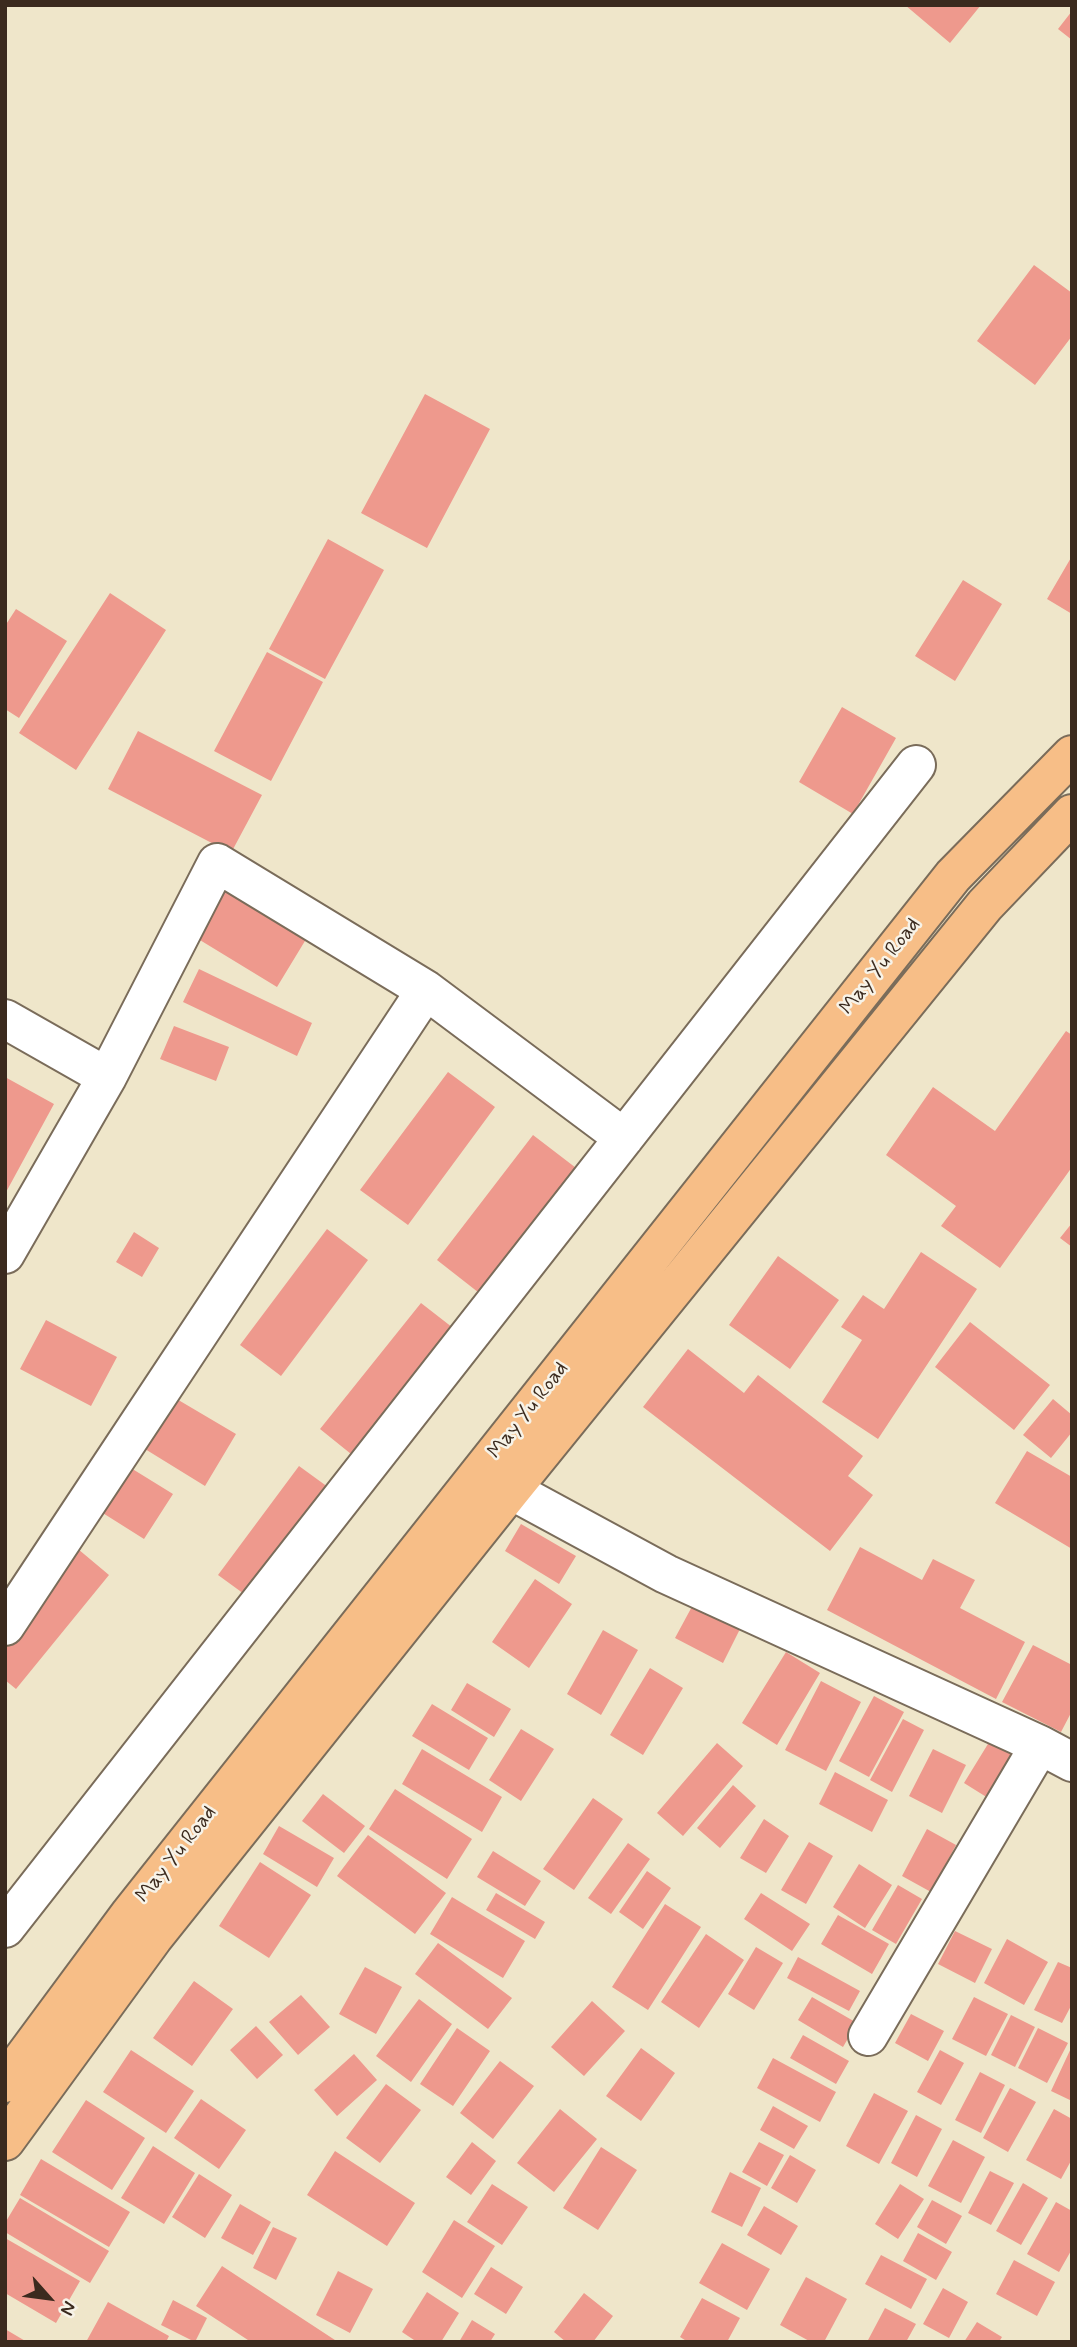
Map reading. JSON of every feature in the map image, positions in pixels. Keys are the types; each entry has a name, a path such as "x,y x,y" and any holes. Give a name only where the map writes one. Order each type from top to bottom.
{"main road":[{"name":"May Yu Road","path":"12,2061 953,876 1072,755"},
{"name":"May Yu Road","path":"5,2141 153,1938 511,1490 985,905 1072,814"}],"street":[{"path":"5,1928 916,765"},
{"path":"5,1254 107,1077 217,863 426,990 624,1138"},
{"path":"5,1626 426,990"},
{"path":"5,1019 107,1077"},
{"path":"511,1490 666,1574 1056,1754 868,2036"}],"building":[{"path":"905,5 981,5 950,43"},
{"path":"1072,11 1072,40 1058,29"},
{"path":"1034,265 1072,293 1072,336 1035,385 977,341"},
{"path":"425,394 490,429 427,548 361,513"},
{"path":"328,539 384,570 325,679 269,649"},
{"path":"1072,556 1072,614 1047,599"},
{"path":"963,580 1002,604 955,681 915,656"},
{"path":"110,593 166,630 76,770 19,733"},
{"path":"16,609 67,641 19,718 5,709 5,626"},
{"path":"267,652 323,682 271,781 214,751"},
{"path":"842,707 896,738 853,814 799,782"},
{"path":"138,731 262,795 231,853 108,789"},
{"path":"221,883 308,936 277,987 190,934"},
{"path":"199,969 312,1023 297,1056 183,1002"},
{"path":"174,1026 229,1047 216,1081 160,1059"},
{"path":"1066,1031 1072,1035 1072,1167 1000,1268 941,1226 956,1206 886,1155 933,1087 995,1131"},
{"path":"448,1072 495,1107 408,1225 360,1190"},
{"path":"5,1077 54,1104 5,1194"},
{"path":"533,1135 580,1171 483,1296 437,1260"},
{"path":"1072,1223 1072,1247 1060,1238"},
{"path":"327,1229 368,1260 281,1376 240,1345"},
{"path":"134,1232 159,1248 142,1277 116,1262"},
{"path":"921,1252 977,1289 878,1439 822,1402 862,1340 841,1327 863,1295 884,1309"},
{"path":"778,1256 839,1300 790,1369 729,1325"},
{"path":"421,1303 457,1331 356,1458 320,1429"},
{"path":"46,1320 117,1357 91,1406 20,1369"},
{"path":"970,1322 1050,1385 1014,1430 935,1367"},
{"path":"688,1349 744,1393 758,1375 863,1456 848,1476 873,1495 830,1551 643,1407"},
{"path":"175,1398 236,1434 205,1486 145,1449"},
{"path":"1053,1399 1072,1415 1072,1432 1051,1458 1023,1435"},
{"path":"1027,1451 1072,1477 1072,1549 995,1503"},
{"path":"126,1465 173,1494 144,1539 98,1510"},
{"path":"299,1466 332,1490 251,1599 218,1575"},
{"path":"521,1524 576,1556 559,1584 505,1551"},
{"path":"860,1547 922,1580 933,1559 975,1580 960,1608 1025,1642 996,1699 827,1610"},
{"path":"78,1549 109,1575 16,1689 5,1680 5,1638"},
{"path":"535,1579 572,1604 529,1668 492,1642"},
{"path":"695,1601 742,1625 723,1663 675,1638"},
{"path":"603,1630 638,1650 601,1715 567,1694"},
{"path":"1033,1645 1072,1665 1072,1711 1061,1732 1002,1702"},
{"path":"786,1652 820,1673 777,1745 742,1723"},
{"path":"650,1668 683,1688 643,1755 610,1735"},
{"path":"821,1681 861,1702 826,1771 785,1750"},
{"path":"467,1683 511,1709 494,1737 451,1710"},
{"path":"874,1696 904,1712 869,1777 839,1761"},
{"path":"432,1704 488,1738 469,1770 412,1736"},
{"path":"903,1719 924,1730 892,1792 870,1780"},
{"path":"521,1729 554,1749 521,1801 489,1780"},
{"path":"991,1739 1016,1754 988,1798 964,1783"},
{"path":"717,1743 743,1766 683,1836 657,1813"},
{"path":"422,1749 502,1797 482,1832 402,1784"},
{"path":"933,1749 966,1765 942,1813 909,1796"},
{"path":"835,1772 888,1800 872,1832 819,1804"},
{"path":"733,1785 756,1806 720,1848 697,1828"},
{"path":"395,1789 472,1839 447,1879 369,1829"},
{"path":"323,1794 365,1826 344,1853 302,1821"},
{"path":"593,1798 623,1819 574,1890 543,1869"},
{"path":"764,1819 789,1836 766,1873 740,1858"},
{"path":"279,1826 334,1858 317,1887 263,1854"},
{"path":"927,1829 956,1845 931,1892 902,1876"},
{"path":"368,1835 446,1893 415,1934 337,1876"},
{"path":"809,1842 833,1856 806,1904 781,1890"},
{"path":"628,1843 650,1859 611,1914 588,1898"},
{"path":"493,1851 541,1881 525,1906 477,1877"},
{"path":"260,1862 311,1895 269,1958 219,1926"},
{"path":"859,1864 892,1885 865,1928 833,1907"},
{"path":"647,1871 671,1888 643,1929 619,1912"},
{"path":"898,1885 922,1899 896,1944 872,1930"},
{"path":"496,1893 545,1922 535,1939 486,1910"},
{"path":"761,1893 810,1924 792,1951 744,1919"},
{"path":"452,1897 525,1941 503,1978 430,1934"},
{"path":"665,1904 701,1927 648,2010 612,1987"},
{"path":"838,1915 889,1944 872,1974 821,1944"},
{"path":"955,1931 992,1949 975,1983 938,1964"},
{"path":"706,1934 744,1960 699,2028 661,2002"},
{"path":"1007,1939 1048,1962 1024,2005 984,1983"},
{"path":"438,1943 512,1998 488,2029 415,1974"},
{"path":"756,1947 783,1963 754,2010 728,1994"},
{"path":"798,1957 860,1991 849,2011 787,1978"},
{"path":"1058,1962 1072,1968 1072,2004 1062,2023 1034,2010"},
{"path":"365,1967 402,1987 376,2034 339,2014"},
{"path":"194,1981 233,2009 192,2066 153,2038"},
{"path":"301,1995 330,2027 298,2055 269,2022"},
{"path":"812,1997 857,2023 843,2047 798,2020"},
{"path":"974,1997 1008,2014 986,2056 952,2039"},
{"path":"419,1999 452,2024 411,2082 376,2056"},
{"path":"592,2001 625,2031 584,2076 551,2047"},
{"path":"911,2014 944,2031 928,2061 895,2043"},
{"path":"1011,2015 1035,2027 1015,2067 991,2055"},
{"path":"256,2026 283,2055 257,2079 230,2050"},
{"path":"457,2028 490,2051 453,2106 420,2084"},
{"path":"1038,2028 1068,2043 1047,2083 1018,2068"},
{"path":"803,2035 849,2061 836,2084 790,2058"},
{"path":"1072,2046 1072,2101 1051,2091"},
{"path":"641,2048 675,2073 641,2121 606,2096"},
{"path":"131,2050 194,2091 166,2133 103,2092"},
{"path":"940,2050 964,2063 941,2105 917,2092"},
{"path":"354,2054 377,2080 337,2116 314,2090"},
{"path":"773,2058 836,2092 820,2122 757,2088"},
{"path":"500,2061 534,2086 493,2139 460,2113"},
{"path":"980,2072 1005,2085 981,2133 955,2120"},
{"path":"386,2084 421,2110 380,2163 346,2138"},
{"path":"1010,2088 1036,2102 1008,2152 983,2138"},
{"path":"874,2093 908,2111 879,2164 846,2146"},
{"path":"201,2099 246,2130 219,2169 174,2138"},
{"path":"86,2100 145,2138 112,2190 52,2152"},
{"path":"773,2106 808,2126 794,2149 760,2130"},
{"path":"560,2109 597,2139 554,2192 517,2163"},
{"path":"1054,2109 1072,2119 1072,2159 1061,2179 1026,2160"},
{"path":"916,2115 942,2129 917,2177 891,2163"},
{"path":"953,2140 985,2157 961,2203 928,2186"},
{"path":"472,2142 496,2161 471,2195 446,2177"},
{"path":"759,2142 784,2155 767,2186 742,2172"},
{"path":"153,2146 195,2173 164,2224 121,2198"},
{"path":"601,2147 637,2170 598,2230 563,2208"},
{"path":"335,2151 415,2203 387,2246 307,2195"},
{"path":"790,2155 816,2170 797,2203 771,2188"},
{"path":"41,2159 130,2212 109,2247 20,2195"},
{"path":"990,2171 1014,2183 991,2225 968,2213"},
{"path":"730,2172 761,2188 742,2227 711,2212"},
{"path":"199,2174 232,2195 205,2238 172,2217"},
{"path":"1023,2183 1048,2198 1021,2245 996,2231"},
{"path":"492,2184 528,2207 502,2245 467,2222"},
{"path":"900,2184 924,2199 898,2239 875,2224"},
{"path":"20,2198 109,2251 90,2283 5,2232 5,2223"},
{"path":"932,2200 962,2216 946,2244 917,2227"},
{"path":"1056,2202 1072,2211 1072,2249 1059,2272 1027,2254"},
{"path":"240,2204 271,2222 253,2255 221,2238"},
{"path":"764,2206 798,2226 781,2255 747,2235"},
{"path":"454,2220 495,2246 462,2298 422,2272"},
{"path":"273,2227 297,2238 276,2280 253,2268"},
{"path":"918,2233 952,2252 936,2280 903,2261"},
{"path":"5,2238 80,2281 56,2323 5,2293"},
{"path":"722,2243 770,2269 747,2310 699,2283"},
{"path":"881,2255 927,2279 911,2309 865,2284"},
{"path":"1014,2260 1055,2282 1037,2316 996,2294"},
{"path":"222,2266 338,2342 251,2342 196,2306"},
{"path":"491,2267 523,2287 506,2314 474,2294"},
{"path":"338,2271 373,2289 350,2333 316,2315"},
{"path":"806,2277 847,2299 824,2342 811,2342 780,2325"},
{"path":"943,2288 968,2302 949,2338 923,2324"},
{"path":"427,2292 459,2313 441,2342 417,2342 402,2332"},
{"path":"584,2293 613,2316 593,2342 566,2342 554,2332"},
{"path":"702,2298 740,2318 727,2342 688,2342 680,2337"},
{"path":"173,2300 207,2318 195,2342 161,2325"},
{"path":"108,2302 169,2336 166,2342 86,2342"},
{"path":"885,2308 916,2324 906,2342 867,2342"},
{"path":"472,2320 495,2334 490,2342 459,2342"},
{"path":"977,2322 1002,2337 999,2342 964,2342"},
{"path":"5,2329 27,2342 5,2342"}]}
